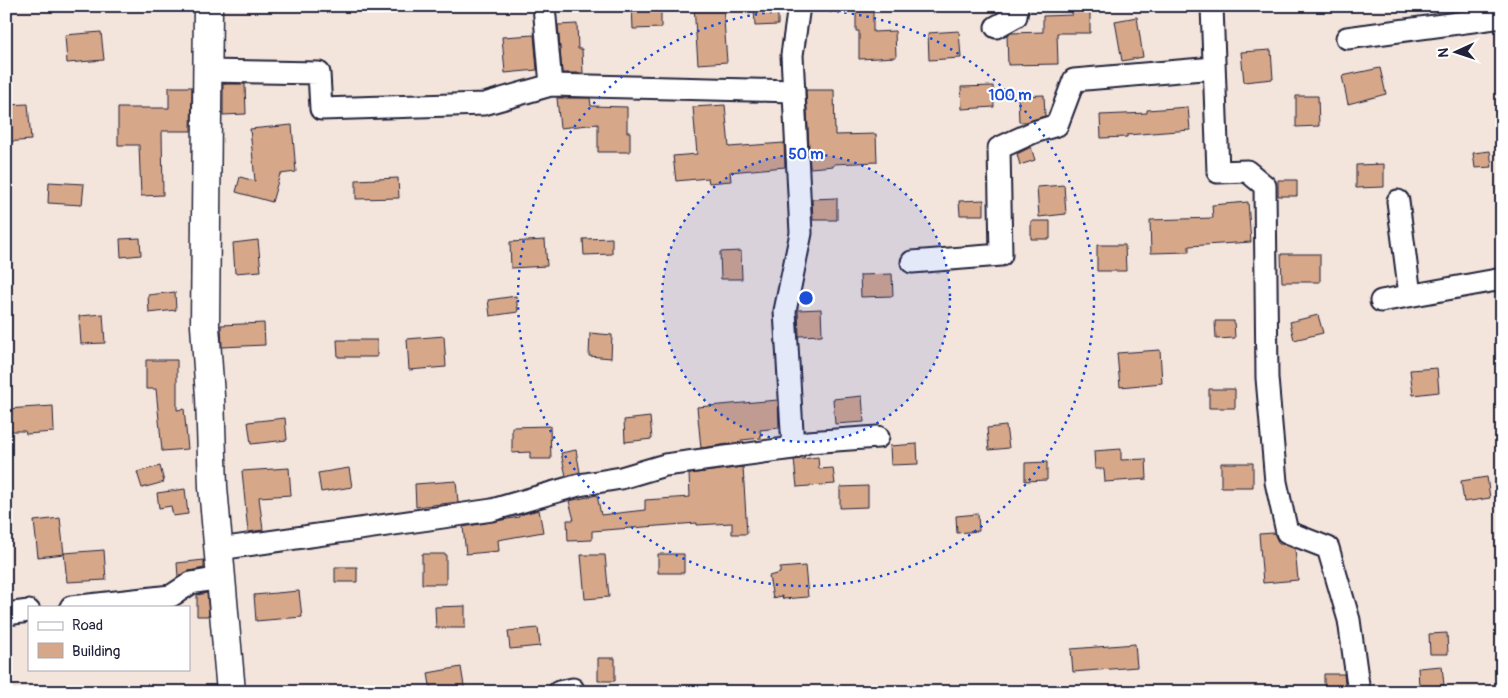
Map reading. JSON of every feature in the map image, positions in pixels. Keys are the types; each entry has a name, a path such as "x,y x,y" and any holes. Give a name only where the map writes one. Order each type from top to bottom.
{"street":[{"path":"208,6 205,326 214,488 230,692"},
{"path":"544,6 551,85"},
{"path":"793,448 785,310 801,233 792,55 799,6"},
{"path":"996,27 1016,16 1017,6"},
{"path":"1212,6 1218,172 1246,171 1265,186 1267,378 1276,482 1287,532 1328,548 1349,620 1359,692"},
{"path":"1347,38 1502,16"},
{"path":"912,262 1001,255 998,148 1034,132 1057,125 1074,80 1214,68"},
{"path":"207,70 319,73 321,109 484,104 551,85 794,91"},
{"path":"1398,201 1410,296"},
{"path":"1381,301 1502,278"},
{"path":"219,548 492,510 579,485 621,478 665,465 793,448 808,442 878,437"},
{"path":"80,606 171,596 191,584 221,578"},
{"path":"6,614 28,611"},
{"path":"559,692 573,689 574,692"}],"building":[{"path":"632,6 661,6 661,28 633,29"},
{"path":"694,6 723,6 727,62 698,64"},
{"path":"754,6 778,6 778,25 755,26"},
{"path":"856,6 873,6 873,32 895,31 896,57 859,59 859,31 856,31"},
{"path":"1072,6 1090,6 1090,33 1057,33 1058,64 1008,65 1007,35 1011,33 1043,32 1043,16 1072,15"},
{"path":"1137,17 1143,57 1122,61 1115,21"},
{"path":"577,24 578,49 582,49 583,73 562,73 558,25"},
{"path":"959,31 961,58 929,60 928,33"},
{"path":"101,32 104,60 67,63 65,35"},
{"path":"534,35 537,70 505,73 502,37"},
{"path":"1271,50 1273,79 1244,82 1241,52"},
{"path":"1380,68 1386,94 1348,104 1342,76"},
{"path":"223,84 245,84 246,114 223,115"},
{"path":"993,86 994,107 962,109 961,87"},
{"path":"169,87 192,87 191,131 162,131 163,195 141,196 139,145 118,145 118,108 169,108"},
{"path":"806,90 834,90 835,135 876,134 877,162 834,164 834,166 810,168"},
{"path":"1044,95 1045,116 1026,122 1019,122 1018,96"},
{"path":"1296,96 1318,96 1319,126 1296,127"},
{"path":"557,98 590,98 591,106 627,107 627,132 630,132 630,152 598,152 598,124 560,128"},
{"path":"28,104 31,140 6,142 6,105"},
{"path":"725,105 729,147 784,143 785,167 730,172 731,181 709,183 708,178 676,181 673,156 697,154 693,107"},
{"path":"1188,107 1190,130 1101,138 1100,115 1147,113 1147,110"},
{"path":"292,125 296,172 280,174 272,202 236,192 240,177 255,181 250,129"},
{"path":"1031,147 1035,160 1020,165 1017,154"},
{"path":"1490,151 1492,167 1475,168 1473,153"},
{"path":"1384,164 1384,187 1356,188 1356,165"},
{"path":"398,178 399,198 356,199 356,180"},
{"path":"1278,180 1297,180 1297,196 1278,196"},
{"path":"49,182 84,184 82,205 48,203"},
{"path":"1064,185 1066,214 1039,217 1037,187"},
{"path":"837,198 837,220 813,220 812,199"},
{"path":"984,200 984,215 960,215 959,201"},
{"path":"1248,202 1251,242 1189,246 1189,252 1151,253 1150,220 1213,218 1212,205"},
{"path":"1031,221 1050,221 1050,239 1031,239"},
{"path":"140,238 141,255 121,257 120,239"},
{"path":"612,238 612,254 584,255 583,239"},
{"path":"258,240 261,271 235,273 233,243"},
{"path":"545,240 547,266 511,268 510,242"},
{"path":"1097,245 1125,245 1126,271 1097,271"},
{"path":"741,251 742,279 721,279 720,252"},
{"path":"1281,254 1320,254 1320,282 1282,282"},
{"path":"892,274 893,296 861,297 860,275"},
{"path":"175,292 176,310 149,313 148,295"},
{"path":"516,296 518,312 490,316 488,300"},
{"path":"821,309 822,335 799,336 798,310"},
{"path":"103,314 105,343 81,344 79,316"},
{"path":"1318,315 1323,333 1294,340 1290,322"},
{"path":"1215,321 1234,321 1235,338 1216,339"},
{"path":"264,323 265,345 222,347 221,325"},
{"path":"590,333 612,335 611,358 589,356"},
{"path":"444,336 446,367 409,370 407,339"},
{"path":"337,340 377,340 377,357 338,357"},
{"path":"1160,350 1162,383 1120,387 1117,353"},
{"path":"146,360 177,360 177,410 184,409 188,449 162,451 156,389 146,389"},
{"path":"1437,368 1439,392 1413,395 1410,370"},
{"path":"1209,389 1235,389 1235,408 1209,408"},
{"path":"862,396 864,422 835,424 833,399"},
{"path":"778,400 779,428 760,430 761,438 701,448 697,407"},
{"path":"53,406 54,432 26,434 25,431 6,431 6,409"},
{"path":"650,417 652,439 625,442 624,420"},
{"path":"285,418 287,440 251,444 248,422"},
{"path":"550,426 551,459 530,459 530,452 512,453 512,427"},
{"path":"1006,426 1009,448 989,450 987,428"},
{"path":"917,444 918,464 891,465 890,446"},
{"path":"1121,449 1121,460 1146,459 1147,479 1105,482 1104,469 1095,469 1094,451"},
{"path":"576,450 580,472 566,476 561,453"},
{"path":"818,457 819,469 833,468 835,484 797,487 794,460"},
{"path":"1047,462 1047,480 1025,481 1025,463"},
{"path":"1221,463 1253,463 1253,487 1221,487"},
{"path":"160,466 164,482 142,488 137,472"},
{"path":"743,467 747,534 732,534 732,523 697,525 697,523 592,531 592,540 568,541 567,520 574,520 569,501 597,495 601,515 645,510 645,500 690,497 689,474"},
{"path":"289,468 291,495 259,497 263,530 248,532 242,471"},
{"path":"349,468 352,487 321,492 318,473"},
{"path":"1487,477 1490,498 1464,502 1461,481"},
{"path":"456,481 458,502 416,507 415,484"},
{"path":"868,486 868,507 840,508 840,487"},
{"path":"185,489 188,514 173,516 171,506 159,508 157,493"},
{"path":"539,510 543,532 498,540 499,551 466,554 463,527 519,517 519,515"},
{"path":"978,514 979,531 957,533 956,516"},
{"path":"60,518 64,554 38,557 34,521"},
{"path":"1274,533 1279,544 1295,549 1298,580 1263,583 1259,534"},
{"path":"104,550 106,580 67,582 64,553"},
{"path":"422,554 446,554 446,584 422,584"},
{"path":"658,554 684,554 684,573 658,573"},
{"path":"581,555 605,555 609,597 585,599"},
{"path":"204,560 204,568 189,571 178,577 177,563"},
{"path":"805,566 808,597 783,599 782,596 773,598 769,576 780,573 780,568"},
{"path":"335,567 357,567 357,582 335,582"},
{"path":"299,591 302,617 256,621 254,595"},
{"path":"207,593 209,616 197,616 197,595"},
{"path":"465,606 465,628 436,628 435,607"},
{"path":"538,628 540,646 510,649 508,631"},
{"path":"1447,633 1448,654 1430,654 1429,634"},
{"path":"1135,644 1137,667 1073,672 1071,649"},
{"path":"598,658 615,658 615,681 598,681"},
{"path":"1442,666 1444,685 1419,687 1418,668"},
{"path":"461,667 465,692 431,692 428,673"},
{"path":"1324,674 1344,674 1346,692 1324,692"}]}
